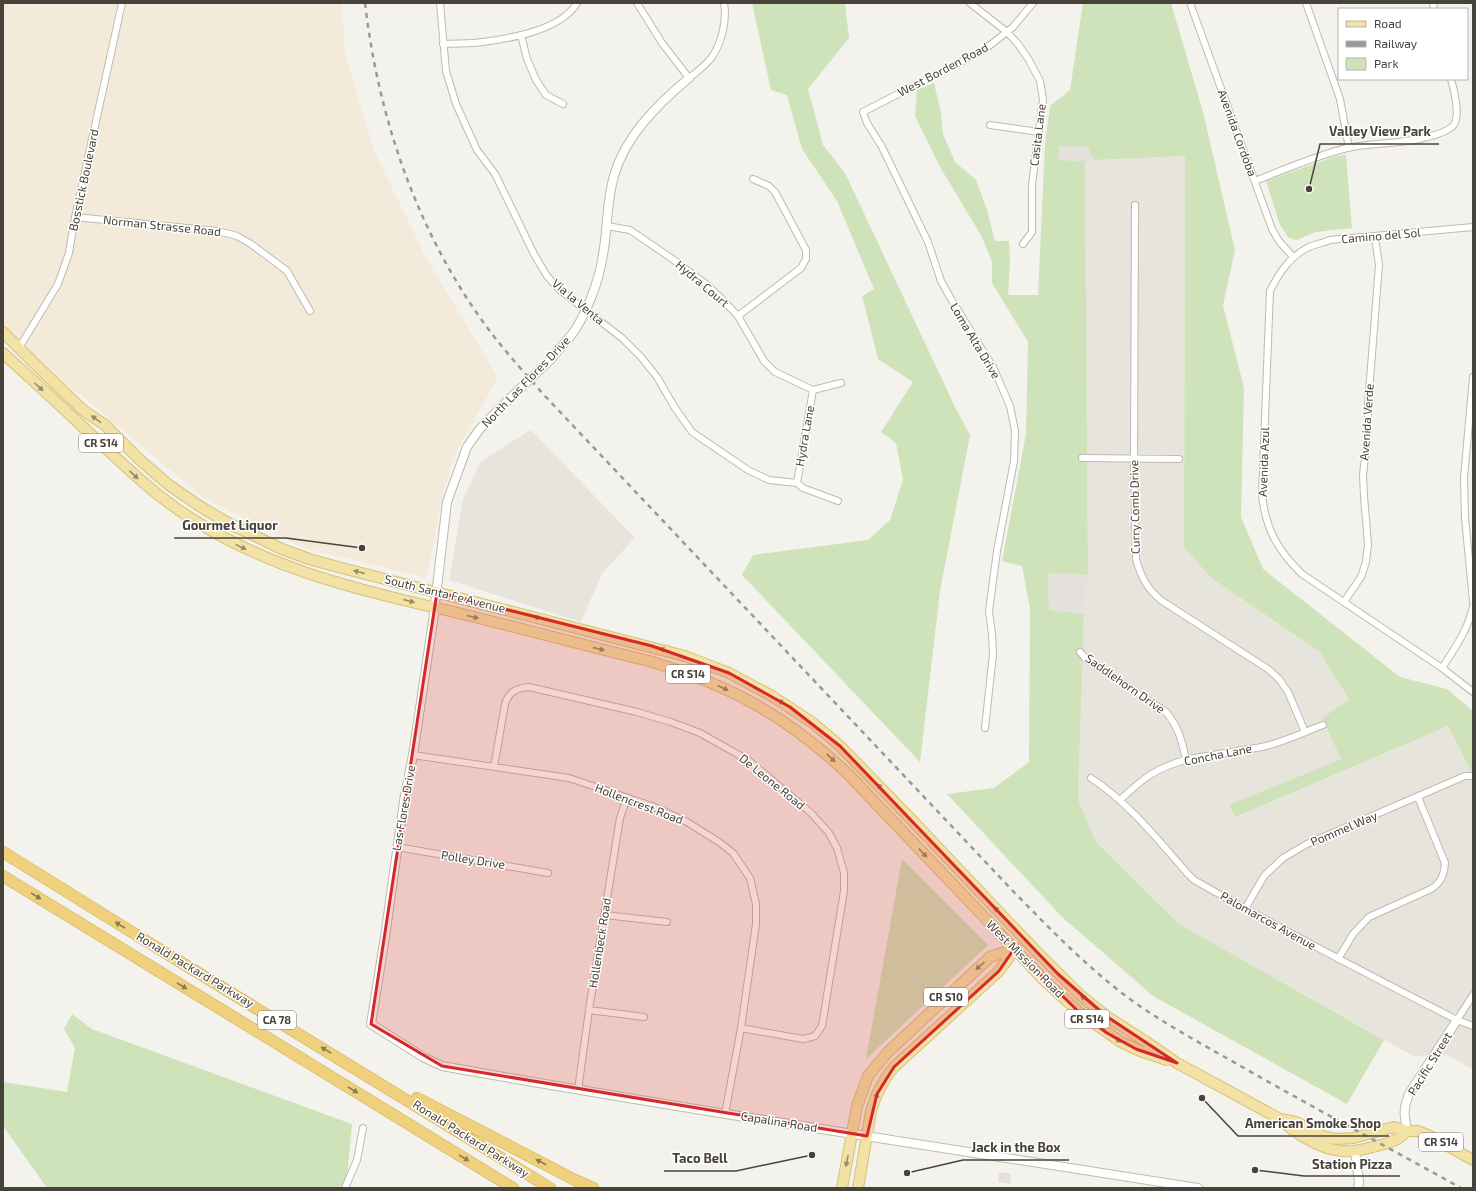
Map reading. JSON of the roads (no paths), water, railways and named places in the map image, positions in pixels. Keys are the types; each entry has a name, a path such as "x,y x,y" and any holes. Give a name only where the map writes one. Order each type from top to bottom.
{"highway":[{"name":"Ronald Packard Parkway","path":"3,852 550,1188"},
{"name":"Ronald Packard Parkway","path":"3,876 513,1188"},
{"path":"343,1060 593,1188"},
{"path":"492,1174 502,1188"}],"main road":[{"name":"South Santa Fe Avenue","path":"3,332 83,410 105,425 140,460 169,484 201,507 221,519 259,539 308,558 652,646 685,656 729,673 772,696 813,724 840,746 908,816"},
{"name":"South Santa Fe Avenue","path":"3,353 140,481 174,507 226,539 258,555 314,576 435,608 649,661 693,676 742,697 770,712 799,732 825,752 897,824"},
{"name":"West Mission Road","path":"908,816 1024,940 1058,974 1106,1016 1146,1041 1177,1063 1280,1119 1296,1122 1325,1138 1353,1138 1394,1127 1407,1131 1418,1131 1430,1136 1473,1160"},
{"name":"West Mission Road","path":"897,824 1014,949 1045,981 1081,1014 1121,1042 1136,1049 1177,1063"},
{"name":"CR S10","path":"858,1188 871,1111 877,1094 885,1079 894,1067 999,971 1014,949 1024,940"},
{"name":"CR S10","path":"842,1188 857,1106 868,1076 888,1052 990,957 1014,949"},
{"name":"West Mission Road","path":"1280,1119 1289,1129 1326,1147 1343,1151 1355,1151 1398,1140 1407,1131"}],"street":[{"name":"Bosstick Boulevard","path":"19,348 58,284 69,253 75,217 122,3"},
{"name":"Via la Venta","path":"440,3 446,71 456,104 477,150 495,174 535,256 547,276 560,290 622,338 641,356 657,377 675,408 692,432 748,470 769,480 797,483 803,488 838,501"},
{"path":"443,44 482,42 521,35 554,24 573,10 578,3"},
{"path":"637,3 662,43 689,78 702,68 712,57 720,42 724,24 724,3"},
{"name":"Casita Lane","path":"970,3 1007,32 1018,44 1029,60 1040,81 1043,99 1032,185 1032,232 1022,244"},
{"name":"West Borden Road","path":"863,112 984,50 1013,27 1033,3"},
{"name":"Avenida Cordoba","path":"1190,3 1272,228 1279,241 1294,258"},
{"path":"1306,3 1340,99 1349,148"},
{"path":"521,35 527,59 536,80 546,96 563,104"},
{"name":"North Las Flores Drive","path":"437,592 447,502 467,446 478,430 551,358 573,333 592,296 602,261 614,175 622,155 651,112 689,78"},
{"path":"1255,181 1320,155 1349,148 1412,141 1433,136 1452,127 1456,121 1457,115 1452,80"},
{"name":"Loma Alta Drive","path":"863,112 867,123 882,147 928,242 941,281 993,367 1010,406 1013,425 1014,461 997,551 988,611 992,634 993,654 985,728"},
{"path":"990,124 1039,132"},
{"path":"738,316 801,268 806,259 806,250 775,192 769,186 754,179"},
{"name":"Curry Comb Drive","path":"1135,205 1134,459 1136,559 1139,572 1145,584 1153,594 1162,601 1268,669 1280,679 1288,692 1305,732"},
{"name":"Norman Strasse Road","path":"75,217 218,231 237,236 251,244 287,271 310,311"},
{"name":"Hydra Court","path":"607,226 630,230 707,285 724,300 738,316 764,361 775,372 813,390"},
{"name":"Camino del Sol","path":"1294,258 1308,247 1330,240 1473,228"},
{"name":"Avenida Verde","path":"1344,602 1361,576 1366,562 1368,544 1364,496 1364,475 1368,430 1368,405 1380,265 1375,237"},
{"name":"Avenida Azul","path":"1294,258 1280,272 1270,291 1262,494 1263,509 1273,538 1288,561 1302,574 1442,668 1473,692"},
{"path":"1473,377 1464,478 1465,518 1473,601"},
{"path":"813,390 841,383"},
{"name":"Hydra Lane","path":"797,483 813,390"},
{"path":"1082,458 1179,460"},
{"name":"Las Flores Drive","path":"370,1024 385,937 404,801 414,755 437,592"},
{"path":"1442,668 1465,632 1470,620 1473,606"},
{"name":"Saddlehorn Drive","path":"1080,652 1087,660 1166,712 1175,723 1181,736 1186,760"},
{"name":"De Leone Road","path":"494,767 508,694 521,687 529,687 637,712 671,722 700,733 748,760 811,814 829,833 838,848 844,873 844,891 822,1026 815,1036 804,1039 741,1028"},
{"name":"Concha Lane","path":"1120,800 1140,782 1168,766 1186,760 1265,746 1287,740 1323,725"},
{"name":"Hollencrest Road","path":"414,755 569,778 652,806 688,822 733,853 750,878 756,904 756,924 741,1028 725,1114"},
{"name":"Pommel Way","path":"1245,909 1264,876 1283,858 1307,844 1465,776 1473,776"},
{"name":"Palomarcos Avenue","path":"1091,778 1106,788 1135,814 1191,877 1245,909 1338,959 1457,1020 1473,1026"},
{"path":"1338,959 1353,934 1369,917 1431,889 1437,885 1444,874 1444,863 1418,797"},
{"name":"Hollenbeck Road","path":"578,1090 589,1010 620,818 627,798"},
{"name":"Polley Drive","path":"397,848 548,872"},
{"path":"605,915 667,922"},
{"path":"1457,1020 1473,996"},
{"path":"589,1010 644,1017"},
{"name":"Pacific Street","path":"1407,1131 1404,1107 1409,1094 1457,1020"},
{"name":"Capalina Road","path":"370,1024 423,1057 442,1066 725,1114 1198,1188"},
{"path":"345,1188 357,1160 363,1128"},
{"path":"1355,1151 1359,1182 1358,1188"}],"railway":[{"path":"365,3 379,87 403,168 419,208 437,246 481,319 504,349 545,396 1012,890 1082,959 1112,985 1127,997 1184,1034 1461,1188"}],"place":[{"name":"Valley View Park","path":"1309,189"},
{"name":"Gourmet Liquor","path":"362,548"},
{"name":"American Smoke Shop","path":"1202,1098"},
{"name":"Taco Bell","path":"812,1155"},
{"name":"Station Pizza","path":"1255,1170"},
{"name":"Jack in the Box","path":"907,1173"}]}
